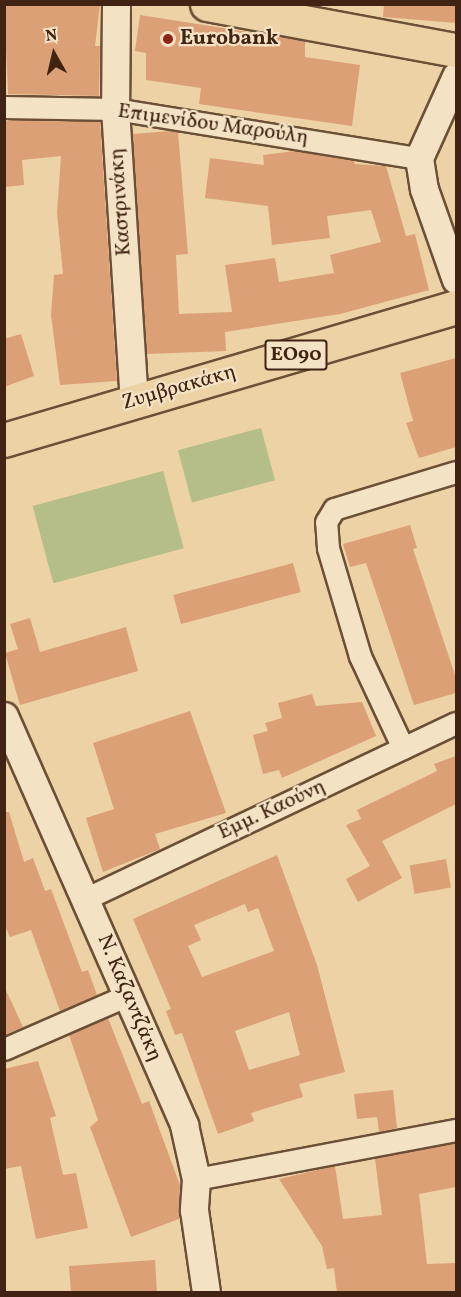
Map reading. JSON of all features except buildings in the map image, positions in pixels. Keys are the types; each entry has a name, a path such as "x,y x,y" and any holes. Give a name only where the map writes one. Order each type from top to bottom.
{"main road":[{"path":"207,4 456,51"},
{"name":"Ζυμβρακάκη","path":"4,440 456,307"}],"street":[{"name":"Καστρινάκη","path":"116,4 115,109 134,400"},
{"path":"456,76 419,158 424,189 456,280"},
{"name":"Επιμενίδου Μαρούλη","path":"4,106 115,109 419,158"},
{"path":"403,748 360,656 328,548 326,522 334,509 456,472"},
{"name":"Ν. Καζαντζάκη","path":"4,716 87,898 184,1125 196,1179 194,1210 206,1293"},
{"name":"Εμμ. Καούνη","path":"87,898 456,723"},
{"path":"4,1049 128,995"},
{"path":"196,1179 456,1130"}],"green space":[{"path":"261,428 275,480 192,502 178,450"},
{"path":"163,471 184,548 53,583 33,506"}],"place":[{"name":"Eurobank","path":"168,39"}]}
